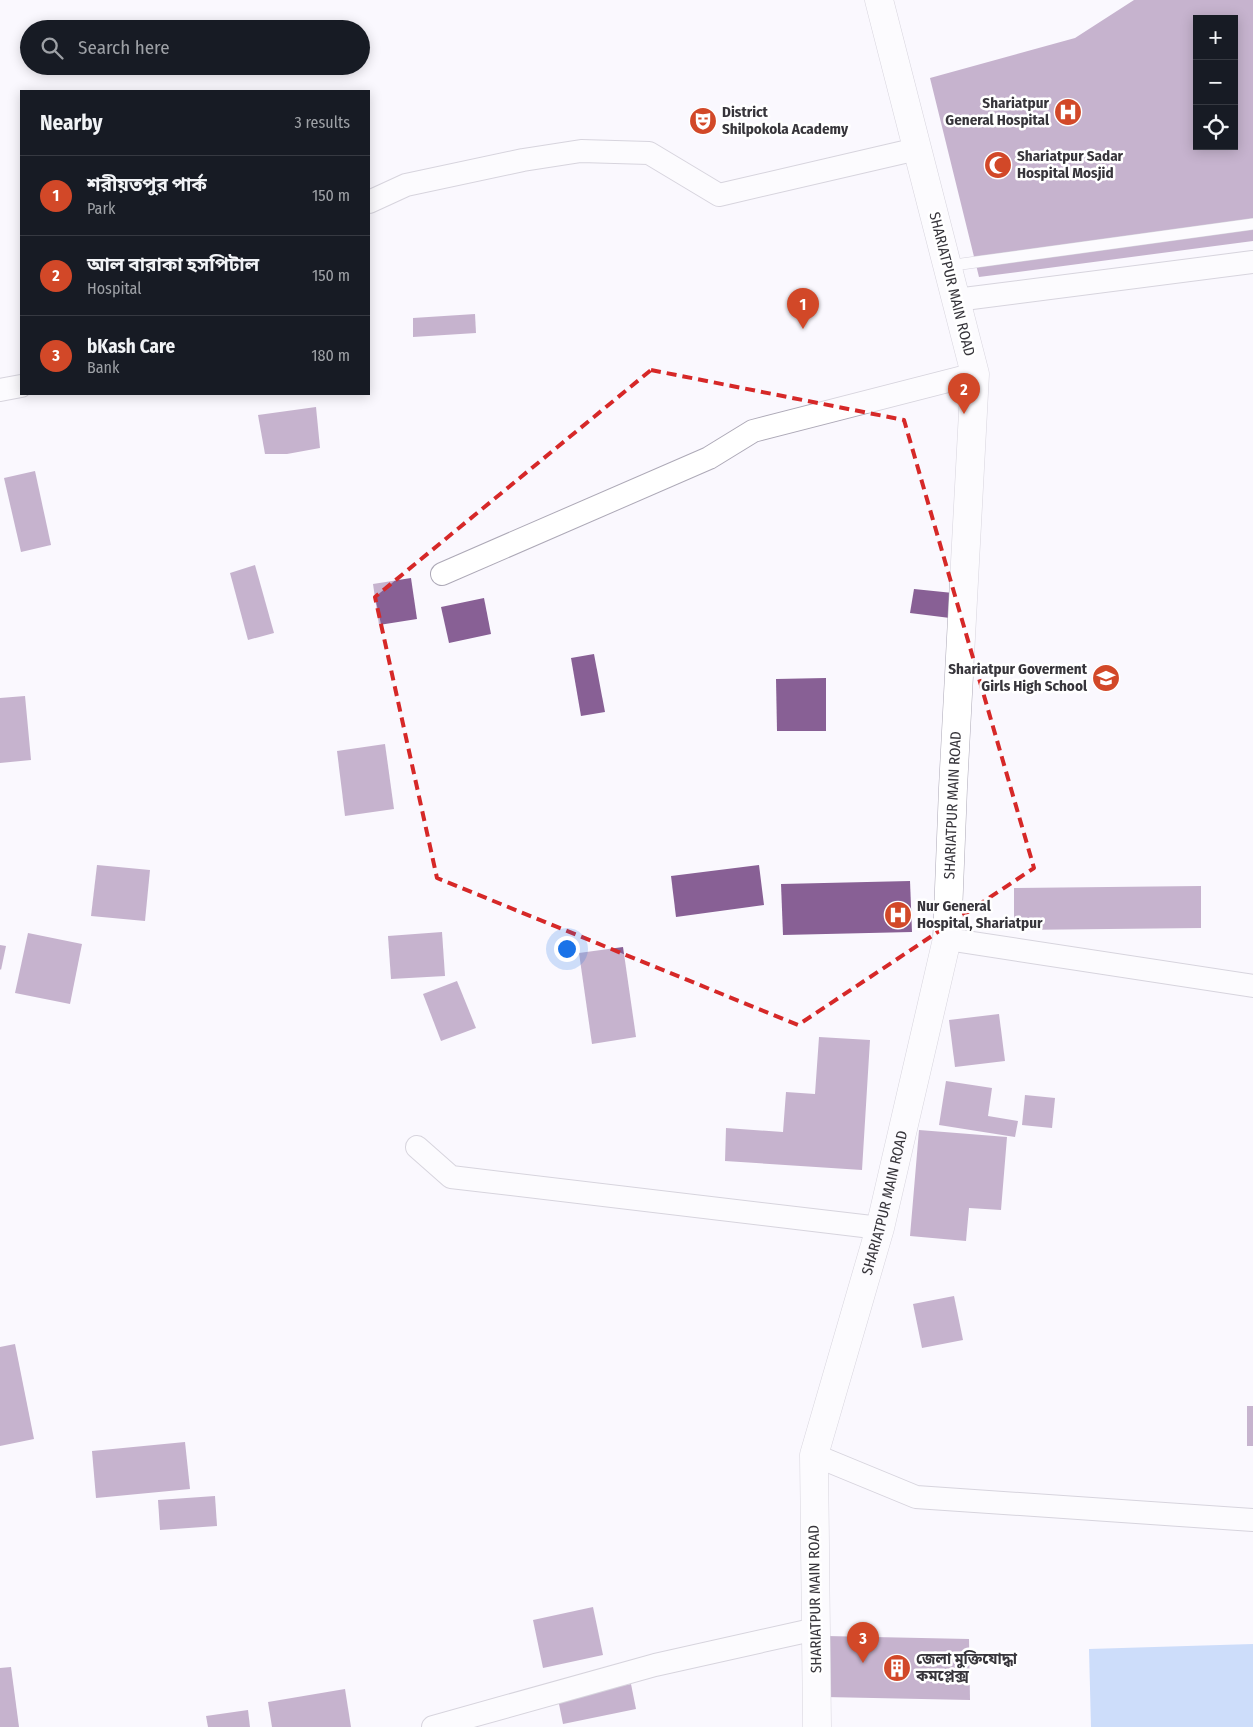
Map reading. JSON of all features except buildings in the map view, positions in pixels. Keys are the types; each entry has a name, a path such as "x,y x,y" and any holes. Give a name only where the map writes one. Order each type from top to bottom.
{"main road":[{"name":"SHARIATPUR MAIN ROAD","path":"817,1727 814,1455 880,1228 947,939 975,374 879,0"}],"street":[{"path":"370,202 406,185 523,160 581,151 649,152 719,195 917,149"},
{"path":"956,300 1253,262"},
{"path":"442,574 709,458 753,431 975,374"},
{"path":"0,390 20,386"},
{"path":"947,939 1253,986"},
{"path":"417,1147 451,1177 880,1228"},
{"path":"814,1455 916,1497 1253,1520"},
{"path":"434,1727 655,1665 816,1629"}],"lane":[{"path":"947,266 1253,224"}],"highlighted area":[{"path":"651,370 904,420 1034,868 798,1025 437,878 375,597"}],"water":[{"path":"1253,1644 1253,1727 1091,1727 1089,1649"}],"place":[{"name":"Shariatpur General Hospital","path":"1068,112"},
{"name":"District Shilpokola Academy","path":"703,121"},
{"name":"Shariatpur Sadar Hospital Mosjid","path":"998,165"},
{"name":"শরীয়তপুর পার্ক","path":"803,329"},
{"name":"আল বারাকা হসপিটাল","path":"964,414"},
{"name":"Shariatpur Goverment Girls High School","path":"1106,678"},
{"name":"Nur General Hospital, Shariatpur","path":"898,915"},
{"name":"bKash Care","path":"863,1663"},
{"name":"জেলা মুক্তিযোদ্ধা কমপ্লেক্স","path":"897,1668"}]}
